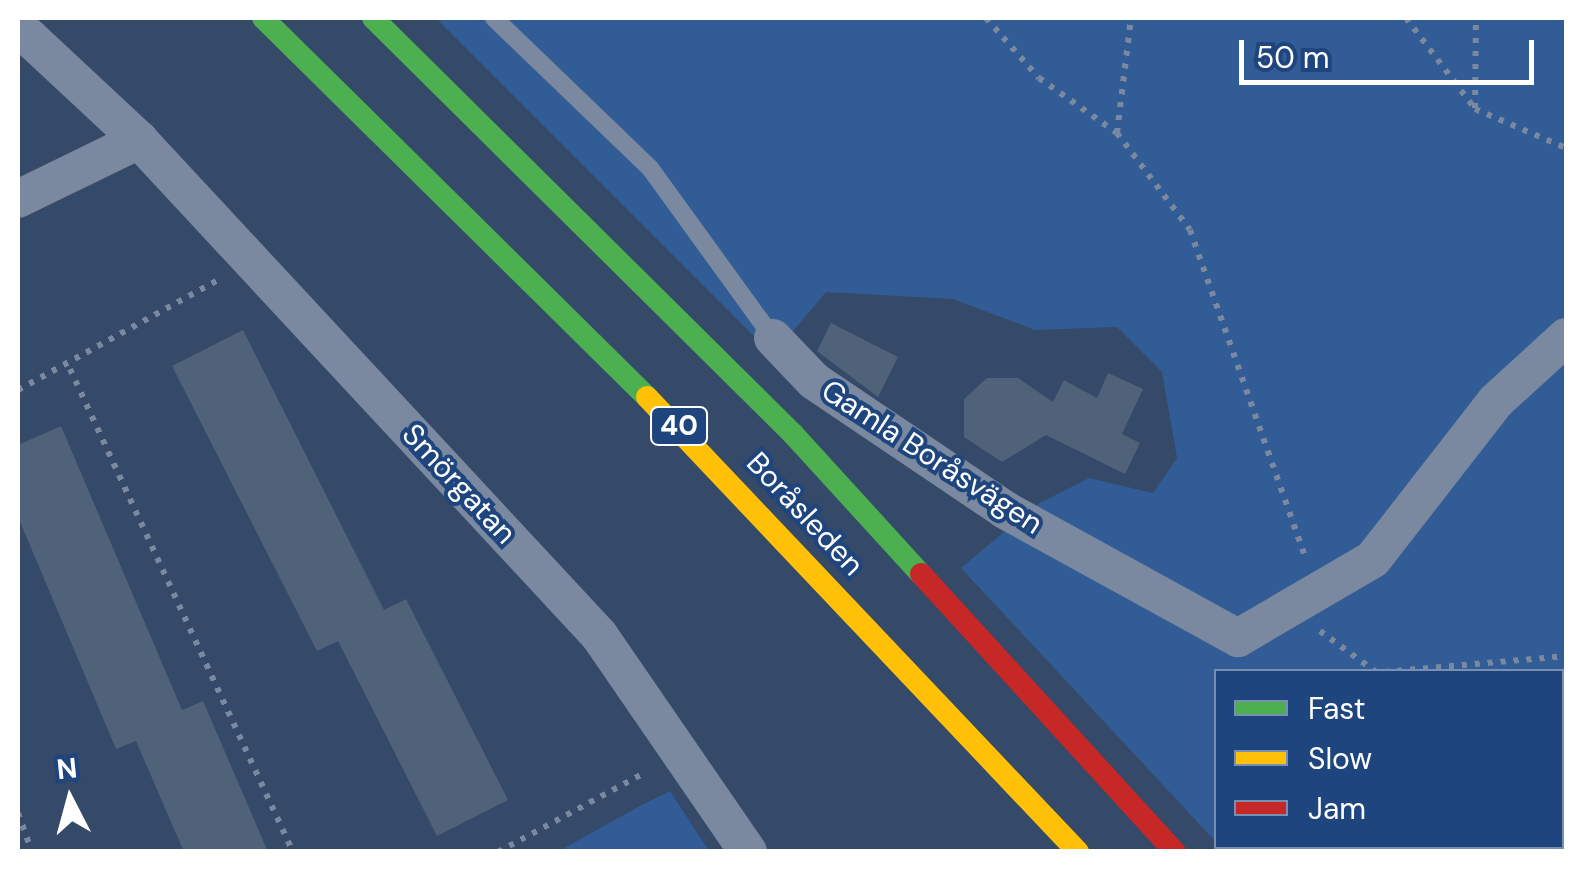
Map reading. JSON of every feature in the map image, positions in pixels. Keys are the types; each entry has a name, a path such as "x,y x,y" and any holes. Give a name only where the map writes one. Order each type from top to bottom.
{"highway":[{"name":"Boråsleden","path":"262,18 742,490 1078,852"},
{"name":"Boråsleden","path":"373,18 793,434 1174,852"}],"street":[{"name":"Smörgatan","path":"18,27 139,140 599,635 685,751 748,852"},
{"path":"18,199 139,140"},
{"name":"Gamla Boråsvägen","path":"772,338 814,382 1005,510 1244,655 1294,607 1339,584 1373,559 1496,401 1566,337"}],"lane":[{"name":"Gamla Boråsvägen","path":"494,18 650,168 772,338"}],"path":[{"path":"986,18 1039,78 1116,133 1190,230 1298,550 1339,584"},
{"path":"1116,133 1131,18"},
{"path":"1406,18 1475,109 1566,148"},
{"path":"1475,109 1476,18"},
{"path":"18,390 70,369 250,261"},
{"path":"70,369 293,852"},
{"path":"1294,607 1372,669"},
{"path":"1418,669 1566,656"},
{"path":"498,852 685,751"},
{"path":"18,813 32,852"}],"shaded area":[{"path":"436,18 1566,18 1566,851 1225,851 1564,849 1564,669 1214,669 1214,840 961,568 1038,504 1089,478 1153,493 1177,458 1162,372 1117,327 1035,330 953,299 826,292 773,355"},
{"path":"670,791 709,851 559,851 638,807"}],"building":[{"path":"831,323 898,357 878,397 817,351"},
{"path":"243,330 384,610 406,599 508,800 437,836 338,641 317,651 172,366"},
{"path":"1108,373 1143,389 1122,434 1140,443 1125,474 1046,435 1002,462 964,437 964,399 987,378 1018,378 1053,402 1064,380 1097,398"},
{"path":"61,426 182,710 203,701 268,852 184,852 136,741 116,749 18,517 18,445"}],"traffic: fast":[{"path":"263,18 647,397"},
{"path":"373,18 793,434 921,574"}],"traffic: slow":[{"path":"647,397 1078,852"}],"traffic: jam":[{"path":"921,574 1175,852"}]}
